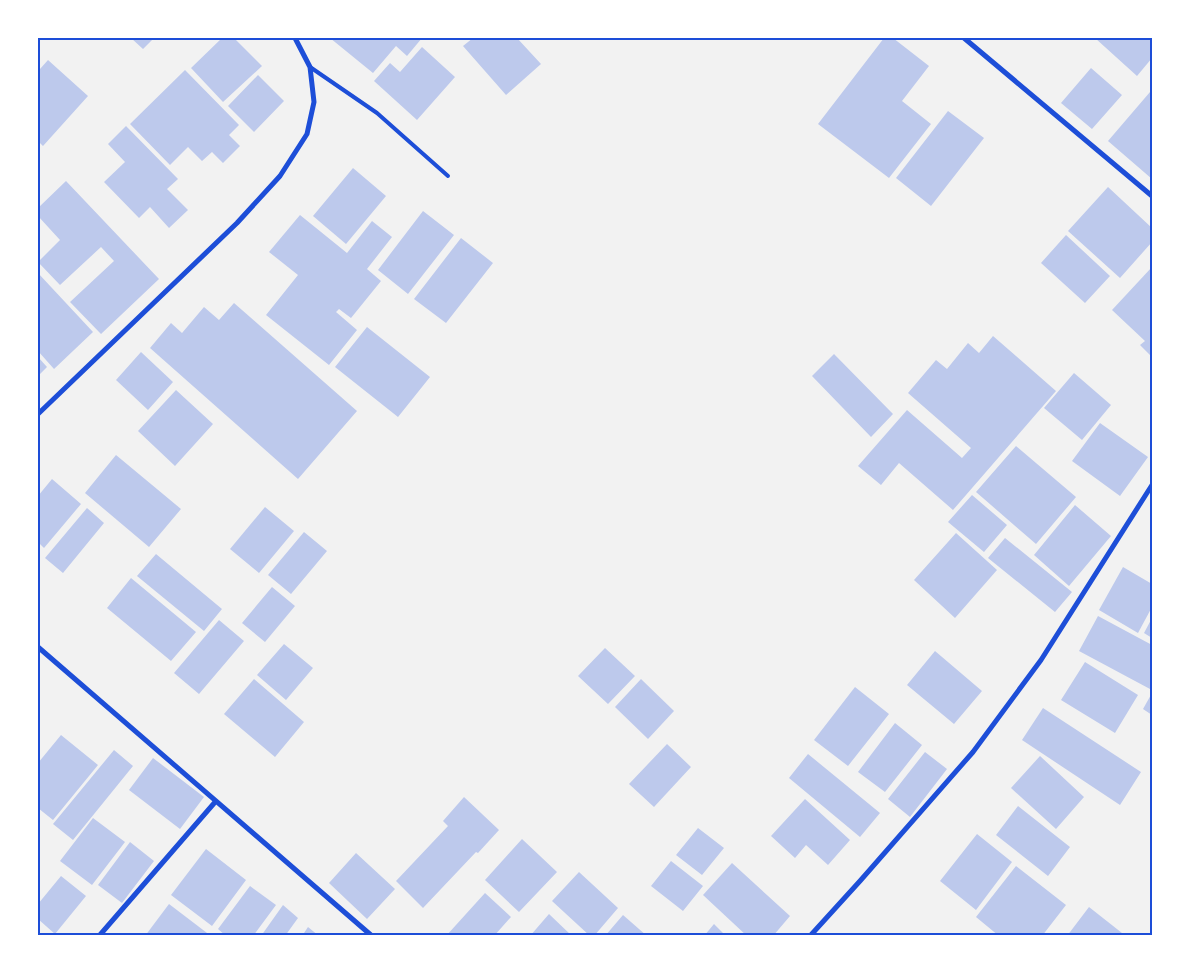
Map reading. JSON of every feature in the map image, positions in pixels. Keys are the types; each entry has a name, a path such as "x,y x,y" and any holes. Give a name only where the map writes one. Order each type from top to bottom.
{"street":[{"path":"38,414 237,223 280,176 307,134 314,102 310,68 295,38"},
{"path":"964,38 1152,196"},
{"path":"810,936 973,752 1041,660 1152,485"},
{"path":"38,647 372,936"},
{"path":"99,936 216,801"}],"lane":[{"path":"310,68 377,113 448,176"}],"building":[{"path":"131,38 154,38 143,49"},
{"path":"222,38 234,38 262,66 223,102 191,68"},
{"path":"330,38 422,38 407,56 396,46 373,73"},
{"path":"473,38 517,38 541,64 506,95 463,46"},
{"path":"884,38 893,38 929,66 902,101 931,124 889,178 818,124"},
{"path":"1095,38 1149,38 1152,40 1152,58 1137,76"},
{"path":"422,47 455,77 417,120 374,81 390,63 400,72"},
{"path":"48,60 88,96 43,146 38,141 38,67 40,69"},
{"path":"1091,68 1122,95 1092,129 1061,103"},
{"path":"185,70 239,125 229,135 240,146 223,163 212,152 202,161 188,147 170,165 130,124"},
{"path":"258,75 284,101 254,132 228,106"},
{"path":"1150,92 1152,95 1152,179 1108,141"},
{"path":"948,111 984,138 931,206 896,178"},
{"path":"126,126 178,179 167,189 188,210 169,228 150,207 139,218 104,182 125,162 108,144"},
{"path":"353,168 386,196 346,244 313,216"},
{"path":"66,181 159,279 101,334 70,302 114,261 101,247 60,285 38,262 60,240 38,216 38,208"},
{"path":"1108,187 1152,228 1152,242 1120,278 1068,231"},
{"path":"423,211 454,235 408,294 378,270"},
{"path":"300,215 347,253 372,221 392,237 367,269 381,281 351,318 339,309 336,312 357,330 329,365 266,315 298,275 269,252"},
{"path":"1066,235 1110,276 1085,303 1041,263"},
{"path":"461,238 493,263 446,323 414,299"},
{"path":"1152,267 1152,357 1140,345 1145,341 1112,310"},
{"path":"38,273 93,332 54,369 38,351"},
{"path":"234,303 357,411 298,479 150,348 171,323 182,333 204,307 219,320"},
{"path":"367,327 430,377 398,417 335,367"},
{"path":"993,336 1056,391 953,510 899,463 881,485 858,466 907,410 962,458 971,448 908,393 936,360 947,369 968,343 979,353"},
{"path":"141,352 173,382 148,410 116,380"},
{"path":"834,354 893,414 871,437 812,376"},
{"path":"38,357 47,367 38,376"},
{"path":"1074,373 1111,405 1082,440 1044,408"},
{"path":"176,390 213,424 175,466 138,431"},
{"path":"1100,423 1148,457 1120,496 1072,461"},
{"path":"1016,446 1076,497 1036,544 976,492"},
{"path":"116,455 181,509 149,547 85,493"},
{"path":"52,479 81,504 44,548 38,542 38,496"},
{"path":"972,495 1007,525 984,552 948,522"},
{"path":"1075,505 1111,536 1069,586 1034,555"},
{"path":"265,507 294,531 259,573 230,549"},
{"path":"87,508 104,523 63,573 45,558"},
{"path":"304,532 327,551 291,594 268,575"},
{"path":"956,533 997,570 955,618 914,580"},
{"path":"1005,538 1072,592 1055,612 988,558"},
{"path":"156,554 222,609 204,631 137,576"},
{"path":"1123,567 1152,584 1152,607 1138,633 1099,610"},
{"path":"131,578 196,632 171,661 107,608"},
{"path":"272,587 295,606 265,642 242,623"},
{"path":"1098,616 1152,645 1152,683 1150,689 1079,651"},
{"path":"1152,618 1152,638 1144,633"},
{"path":"219,620 244,641 199,694 174,673"},
{"path":"284,644 313,668 286,700 257,675"},
{"path":"605,648 635,676 608,704 578,676"},
{"path":"935,651 982,691 954,724 907,685"},
{"path":"1085,662 1138,695 1115,733 1061,700"},
{"path":"254,679 304,722 275,757 224,714"},
{"path":"641,679 674,711 648,739 615,707"},
{"path":"855,687 889,714 848,766 814,740"},
{"path":"1152,693 1152,715 1143,709"},
{"path":"1043,708 1141,772 1120,805 1022,740"},
{"path":"895,723 922,745 885,792 858,772"},
{"path":"61,735 98,765 53,820 38,808 38,763"},
{"path":"667,744 691,767 654,807 629,784"},
{"path":"114,750 133,766 73,840 53,824"},
{"path":"925,752 947,769 910,817 888,799"},
{"path":"808,754 880,813 860,837 789,778"},
{"path":"1040,756 1084,797 1056,829 1011,788"},
{"path":"153,758 204,797 180,829 129,790"},
{"path":"464,797 499,830 423,908 396,881 448,826 443,821"},
{"path":"805,799 850,840 828,865 806,845 795,858 771,836"},
{"path":"1018,806 1070,847 1048,876 996,835"},
{"path":"93,818 125,842 92,885 60,861"},
{"path":"698,828 724,848 702,875 676,855"},
{"path":"977,834 1012,862 976,910 940,881"},
{"path":"522,839 557,872 519,912 485,880"},
{"path":"130,842 154,861 122,903 98,885"},
{"path":"206,849 246,880 212,926 171,895"},
{"path":"356,853 395,889 367,919 329,883"},
{"path":"671,861 703,886 683,911 651,886"},
{"path":"732,863 790,916 773,936 747,936 703,895"},
{"path":"1016,866 1066,905 1042,936 999,936 976,917"},
{"path":"579,872 618,908 594,936 590,936 552,901"},
{"path":"61,876 86,896 55,934 38,919 38,904"},
{"path":"250,886 276,905 253,936 226,936 218,929"},
{"path":"485,893 511,917 494,936 446,936"},
{"path":"169,904 211,936 145,936"},
{"path":"283,905 298,918 285,936 261,936"},
{"path":"1089,907 1122,933 1120,936 1067,936"},
{"path":"549,914 572,936 530,936"},
{"path":"623,915 647,936 605,936"},
{"path":"714,924 726,936 704,936"},
{"path":"308,927 319,936 302,936"}]}
